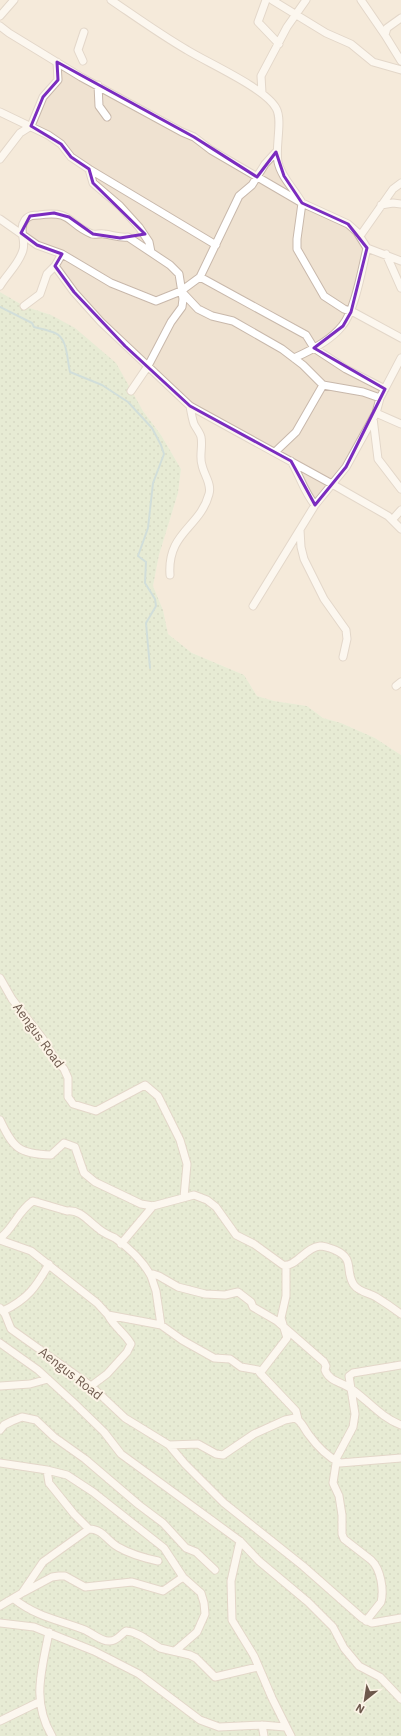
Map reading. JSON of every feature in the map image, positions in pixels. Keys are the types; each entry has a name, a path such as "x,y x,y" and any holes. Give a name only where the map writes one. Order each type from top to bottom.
{"street":[{"path":"0,16 14,0"},
{"path":"111,0 187,50 270,99 277,110 276,152 278,163 284,176 302,203 297,240 300,257 319,285 324,296 331,302 401,338"},
{"path":"266,0 258,22 279,44"},
{"path":"272,0 296,16 351,44 373,62 401,70"},
{"path":"262,93 261,76 287,27 306,0"},
{"path":"360,0 385,35 401,61"},
{"path":"385,35 387,28 401,18"},
{"path":"0,26 57,62 182,132 194,137 211,150 302,203 343,221 360,236 367,248 401,261"},
{"path":"82,61 78,50 84,32"},
{"path":"0,159 20,133 31,126 43,97 58,80 57,62"},
{"path":"98,85 99,106 107,117"},
{"path":"0,112 31,126 61,144 71,156 89,169 216,245"},
{"path":"0,218 37,245 62,254 110,283 156,301 181,291 200,277 239,196 252,185 256,176 276,152"},
{"path":"89,169 93,183 120,206 139,227 149,242 150,252"},
{"path":"360,236 381,205 393,190 401,183"},
{"path":"381,205 393,203 401,204"},
{"path":"0,286 18,261 23,249 24,243 21,233 25,220 30,216 54,213 69,217 93,234 104,234 120,238 128,237 170,265 179,274 183,299 182,307 171,322 148,366 131,391"},
{"path":"294,358 314,348 342,326 351,312 367,248"},
{"path":"24,306 40,294 47,274 55,266 62,254"},
{"path":"386,254 401,288"},
{"path":"55,266 74,292 101,322 190,406 332,484 392,520 401,529"},
{"path":"200,277 306,335 314,348 346,370 385,389"},
{"path":"181,291 198,309 212,316 234,322 294,358 323,385 363,392 380,398"},
{"path":"254,606 315,505 346,467 374,415 380,398 401,358"},
{"path":"275,452 296,432 323,385"},
{"path":"170,574 169,563 172,550 182,533 204,506 210,493 208,478 201,464 201,438 194,424 190,406"},
{"path":"374,415 401,424"},
{"path":"374,415 378,459 401,489"},
{"path":"291,461 307,495 315,505"},
{"path":"392,520 401,510"},
{"path":"300,529 301,547 304,559 324,599 346,630 347,639 343,657"},
{"name":"Aengus Road","path":"0,978 16,1004 43,1039 55,1059 64,1069 68,1078 68,1097 72,1104 96,1111 145,1085 158,1096 168,1114 185,1154 187,1164 184,1197"},
{"path":"0,1120 14,1146 38,1155 51,1155 58,1151 64,1143 74,1147 84,1173 95,1182 126,1198 153,1206 194,1195 207,1200 216,1207 236,1235 254,1244 279,1264 286,1266"},
{"path":"91,1386 107,1374 127,1352 131,1344 127,1337 112,1322 97,1303 69,1282 49,1264 31,1251 0,1239 11,1227 20,1211 36,1200 67,1211 72,1210 86,1217 99,1229 121,1244 138,1258 151,1276 156,1291 161,1325"},
{"path":"121,1244 153,1206"},
{"path":"286,1266 314,1247 322,1246 337,1251 346,1257 351,1279 355,1286 374,1296 401,1314"},
{"path":"2,1310 17,1304 35,1288 49,1264"},
{"path":"260,1373 286,1341 287,1334 281,1318 286,1296 286,1266"},
{"path":"151,1276 153,1274 178,1287 205,1294 225,1295 238,1292 262,1313 285,1328 324,1362 326,1366 325,1370 329,1377 350,1388 384,1416 401,1425"},
{"name":"Aengus Road","path":"2,1310 11,1329 91,1386 124,1418 169,1445"},
{"path":"108,1316 161,1325 182,1340 214,1358 230,1359 241,1367 258,1370 296,1411 298,1419 317,1444 336,1462 343,1464 401,1458"},
{"path":"0,1343 48,1379 104,1432 121,1454 240,1541 259,1561 308,1602 333,1626 344,1648 359,1666 380,1677 401,1699"},
{"path":"366,1621 381,1602 379,1573 375,1564 347,1542 342,1534 342,1515 339,1496 333,1483 336,1462 352,1427 355,1414 349,1376 353,1372 401,1365"},
{"path":"0,1386 30,1384 48,1379"},
{"path":"0,1430 4,1426 22,1417 36,1420 54,1437 85,1459 173,1533 186,1548 196,1552 215,1570"},
{"path":"169,1445 198,1444 216,1454 222,1455 254,1434 272,1425 292,1418 298,1419"},
{"path":"169,1445 184,1464 224,1503 303,1566 366,1621 372,1623 401,1618"},
{"path":"0,1463 47,1470 67,1475 145,1531 164,1548 183,1578 201,1593 204,1602 205,1614 197,1632 175,1652"},
{"path":"47,1470 49,1483 74,1514 90,1529"},
{"path":"22,1593 43,1562 90,1529 96,1529 103,1533 108,1540 118,1547 140,1557 158,1561"},
{"path":"240,1541 231,1582 232,1620 254,1656 285,1727 291,1736"},
{"path":"0,1606 52,1577 65,1576 85,1587 132,1582 163,1591 183,1578"},
{"path":"14,1599 30,1611 86,1630 106,1641 116,1639 124,1632 132,1632 160,1648 190,1655 196,1658 215,1677 258,1667"},
{"path":"0,1623 34,1627 94,1651 139,1674 200,1720 219,1727 285,1727"},
{"path":"48,1632 40,1682 39,1702 44,1722 52,1736"},
{"path":"0,1721 39,1702"},
{"path":"262,1726 264,1736"}],"highlighted area":[{"path":"57,62 194,137 257,177 276,152 284,176 302,203 348,224 367,248 351,312 343,326 314,348 385,389 346,467 315,505 291,461 190,406 125,346 74,292 55,266 62,254 37,245 21,233 30,216 54,213 69,217 93,234 120,238 145,234 93,183 89,169 71,157 61,144 31,126 43,97 58,80"}],"shaded area":[{"path":"0,0 401,0 401,755 375,738 341,723 323,718 307,706 274,701 257,696 244,675 192,653 168,634 163,610 153,586 159,555 178,493 181,469 161,435 143,411 131,391 51,315 24,306 0,292"}],"green space":[{"path":"0,292 24,306 51,315 75,328 116,363 143,411 161,435 181,469 178,493 159,555 153,586 163,610 168,634 192,653 244,675 257,696 274,701 307,706 323,718 341,723 375,738 401,755 401,1736 0,1736"}],"waterway":[{"path":"0,307 32,323 34,327 55,333 59,336 65,345 70,372 102,385 128,402 152,428 161,445 164,454 153,483 148,528 138,556 146,562 145,583 155,599 156,606 146,623 150,668"}]}
